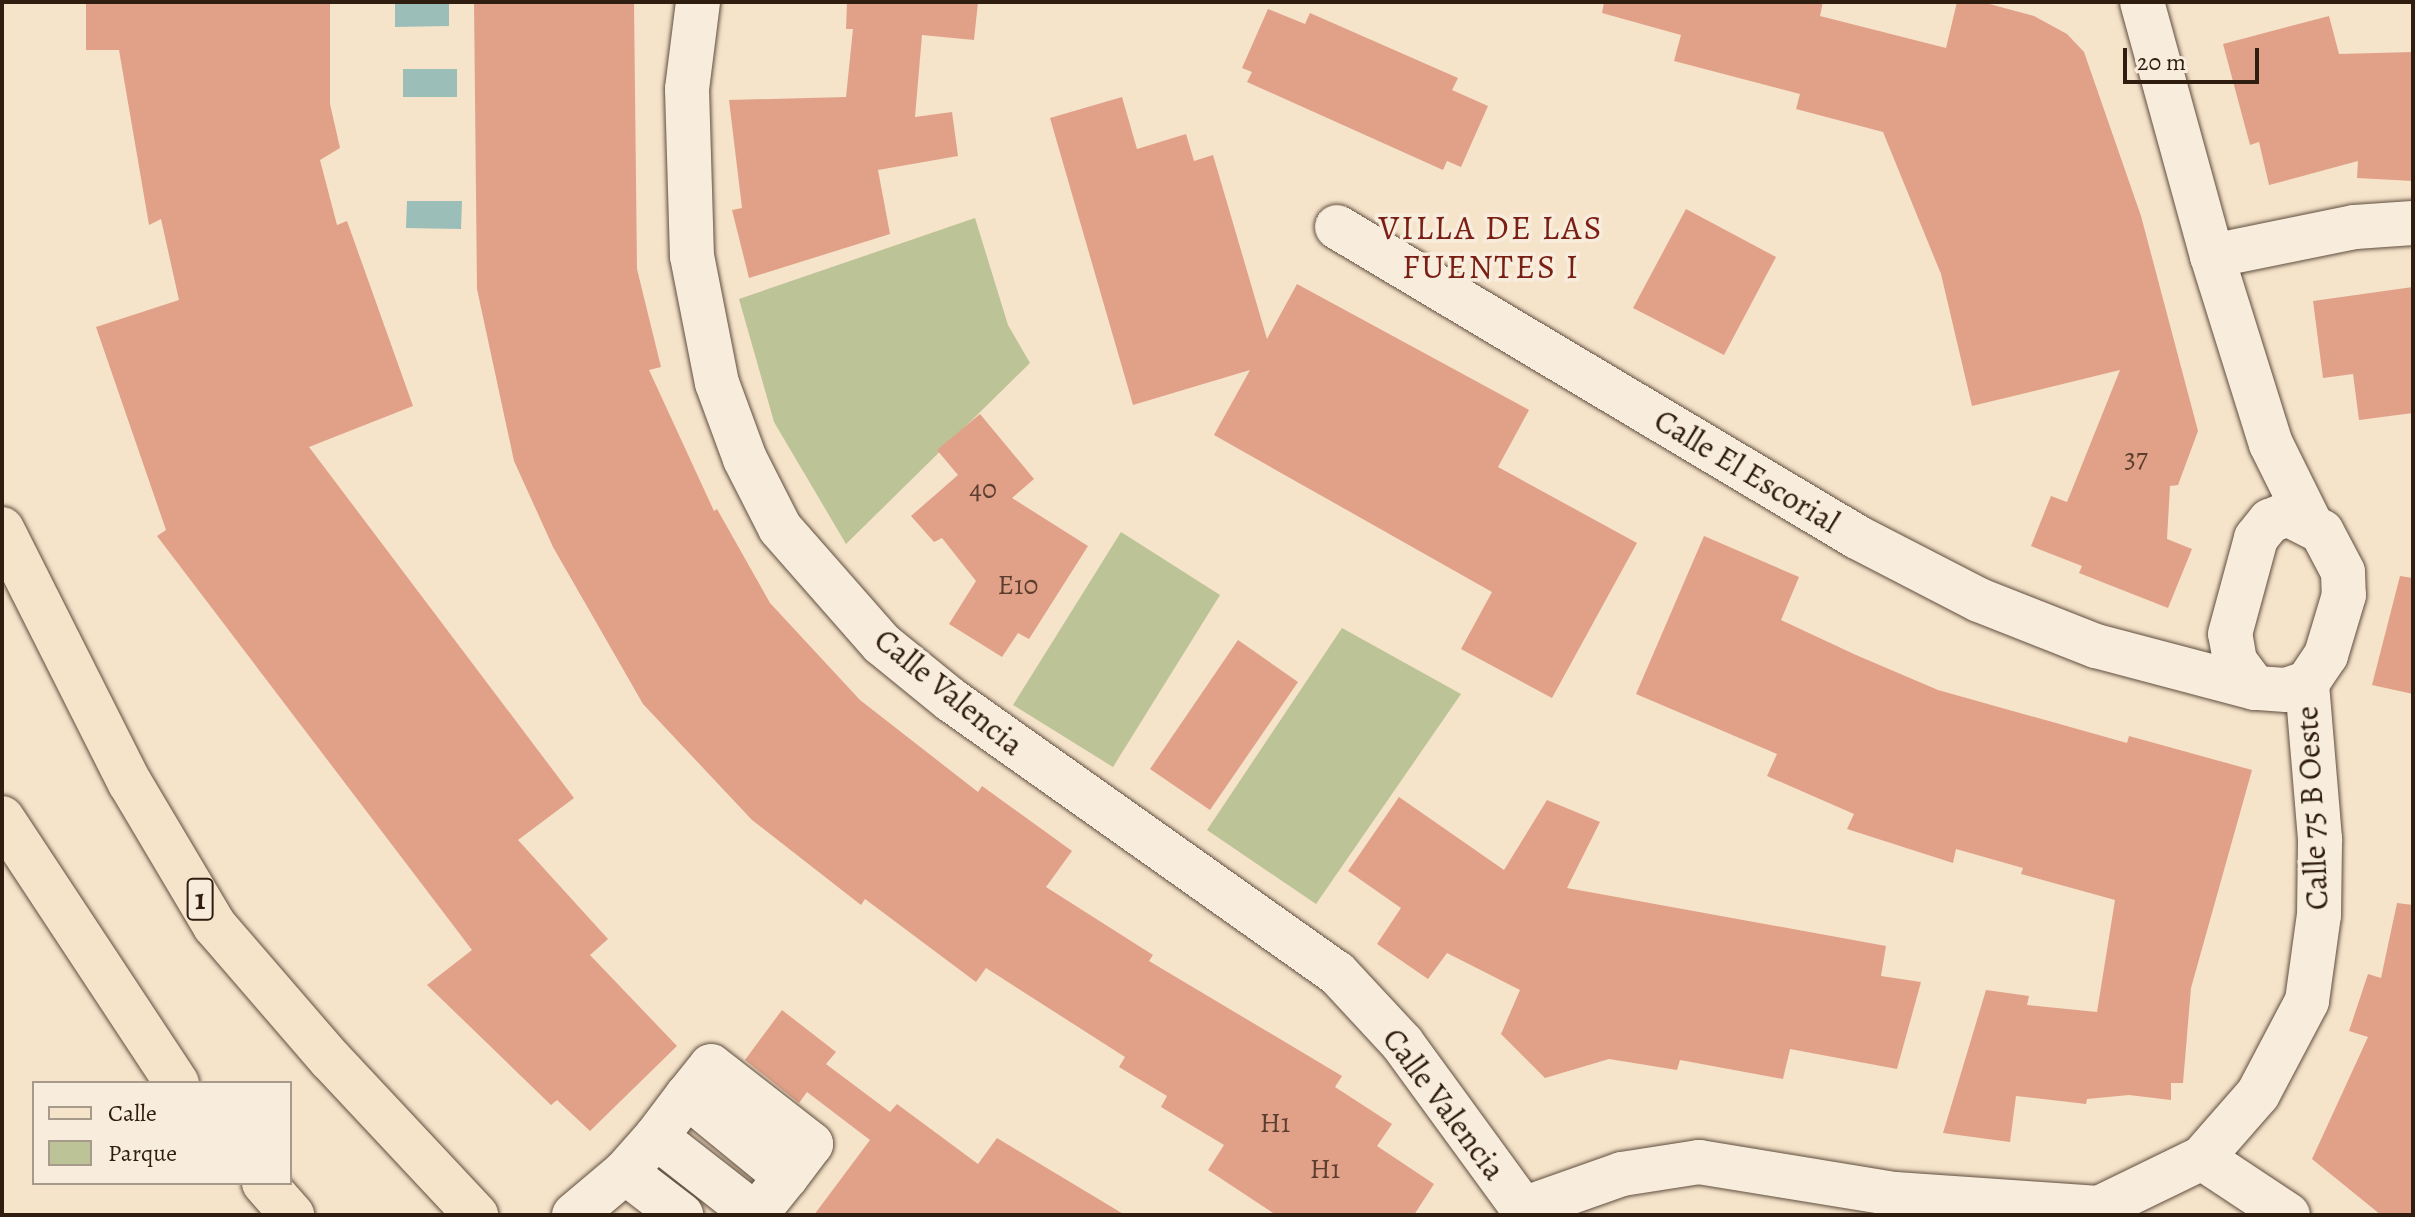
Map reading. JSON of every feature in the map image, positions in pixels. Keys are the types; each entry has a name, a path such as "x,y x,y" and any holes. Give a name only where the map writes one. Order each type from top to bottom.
{"main road":[{"name":"1","path":"2,529 130,783 215,926 330,1059 476,1215"},
{"path":"2,818 176,1081"}],"street":[{"name":"Calle Valencia","path":"698,2 687,89 692,256 717,383 745,459 780,528 882,644 939,691 1337,973 1402,1043 1521,1213"},
{"path":"2142,2 2212,256 2271,444 2309,521 2334,551 2343,572 2344,595 2326,655 2307,683 2286,690 2255,688 2235,661 2230,634 2256,538 2271,444"},
{"path":"2212,256 2355,227 2413,223"},
{"name":"Calle El Escorial","path":"1337,227 1884,551 1979,600 2096,646 2180,664 2255,688"},
{"path":"2256,538 2270,521 2287,514 2309,521"},
{"path":"2180,664 2230,634"},
{"name":"Calle 75 B Oeste","path":"1521,1213 1622,1174 1699,1162 1895,1194 2099,1208 2202,1158 2258,1094 2307,1001 2319,915 2320,839 2307,683"},
{"path":"574,1215 625,1172 687,1096 786,1177 756,1215 656,1137"},
{"path":"2202,1158 2288,1215"},
{"path":"625,1172 681,1215"}],"green space":[{"path":"975,218 1008,325 1030,363 846,544 774,422 739,299"},
{"path":"1121,532 1220,595 1113,767 1013,705"},
{"path":"1342,628 1461,694 1316,904 1207,830"}],"water":[{"path":"395,2 449,2 449,26 395,27"},
{"path":"403,69 457,69 457,97 403,97"},
{"path":"407,201 462,201 461,229 406,228"}],"building":[{"path":"86,2 330,2 330,104 340,148 320,160 337,225 347,221 413,406 309,447 574,798 518,840 608,939 590,955 677,1046 590,1131 557,1100 551,1105 427,985 472,950 157,536 166,530 96,327 179,300 161,219 149,225 119,50 86,50"},
{"path":"474,2 634,2 637,269 661,367 649,370 714,511 717,509 770,603 860,700 978,792 982,786 1072,851 1046,887 1153,955 1149,961 1342,1076 1335,1087 1392,1124 1377,1146 1434,1184 1414,1215 1276,1215 1208,1170 1224,1145 1161,1107 1167,1096 1119,1067 1125,1057 986,968 976,982 865,899 861,905 752,820 643,704 553,547 514,461 477,289"},
{"path":"847,2 978,2 974,40 922,35 915,117 952,112 958,156 878,170 890,234 749,278 732,210 742,208 729,100 846,97 853,29 846,29"},
{"path":"1604,2 1823,2 1820,16 1946,48 1957,2 1982,2 2034,16 2067,34 2084,52 2141,216 2198,431 2178,485 2170,486 2167,539 2192,549 2168,608 2079,573 2082,566 2031,546 2051,496 2067,502 2120,370 1972,406 1941,274 1883,132 1796,109 1800,94 1674,61 1681,35 1602,13"},
{"path":"1268,9 1305,24 1310,13 1458,78 1452,90 1488,106 1461,167 1447,161 1443,170 1247,82 1252,72 1242,68"},
{"path":"2329,16 2339,54 2413,52 2413,181 2357,178 2358,161 2269,185 2259,142 2250,145 2223,44"},
{"path":"1122,97 1137,149 1186,134 1194,161 1213,155 1267,339 1297,284 1529,410 1498,467 1637,543 1552,698 1461,649 1492,592 1214,435 1250,370 1133,405 1050,118"},
{"path":"1686,209 1776,257 1724,355 1633,308"},
{"path":"2413,287 2413,413 2359,420 2353,374 2323,378 2313,301"},
{"path":"980,414 1034,479 1012,498 1088,546 1029,639 1018,633 1002,657 949,624 976,581 942,538 934,542 911,516 958,475 937,450"},
{"path":"1704,536 1799,577 1781,620 1856,655 1938,690 2127,743 2129,736 2252,770 2191,988 2183,1083 2171,1083 2171,1100 2129,1095 2087,1099 2086,1104 2016,1096 2010,1142 1943,1133 1986,990 2029,996 2027,1005 2097,1012 2115,900 2021,874 2023,868 1956,849 1953,863 1847,829 1854,814 1767,776 1777,754 1636,694"},
{"path":"2400,576 2413,578 2413,694 2372,685"},
{"path":"1238,640 1298,682 1210,810 1150,769"},
{"path":"1399,797 1504,870 1547,800 1600,822 1567,888 1886,946 1881,976 1921,982 1897,1069 1790,1049 1783,1079 1680,1060 1677,1070 1609,1059 1545,1078 1501,1034 1520,990 1447,953 1428,979 1377,944 1401,908 1348,871"},
{"path":"2397,903 2413,905 2413,1215 2381,1215 2312,1159 2368,1037 2349,1031 2368,974 2381,978"},
{"path":"782,1010 836,1052 826,1064 890,1112 897,1104 978,1164 997,1138 1125,1215 814,1215 870,1140 807,1092 799,1103 745,1060"}],"district":[{"name":"VILLA DE LAS FUENTES I","path":"1491,246"}]}
